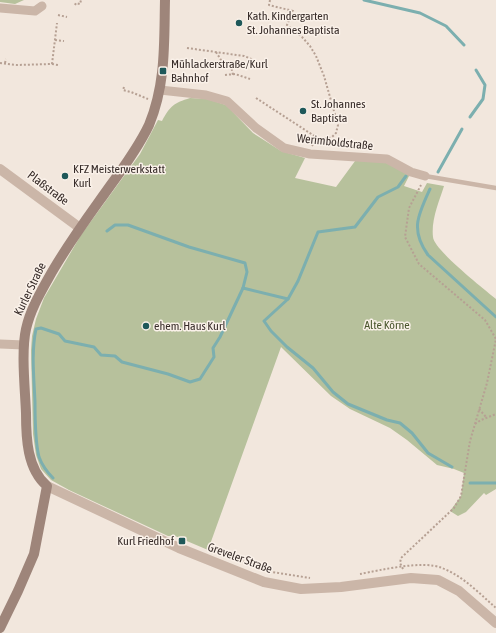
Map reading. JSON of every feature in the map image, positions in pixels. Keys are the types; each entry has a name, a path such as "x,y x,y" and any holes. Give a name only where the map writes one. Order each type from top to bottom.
{"main road":[{"name":"Kurler Straße","path":"47,486 40,481 36,474 29,452 26,415 24,345 26,330 30,315 39,295 66,248 118,175 148,127 160,90 163,72 165,0"},
{"path":"0,628 34,554 47,486"}],"street":[{"path":"0,8 35,12 42,6"},
{"name":"Werimboldstraße","path":"160,90 206,95 227,101 256,128 284,148 310,154 387,159 411,172 424,176"},
{"name":"Plaßstraße","path":"0,169 80,228"},
{"path":"0,344 24,345"},
{"name":"Greveler Straße","path":"47,486 179,548 264,582 301,588 341,587 411,578 438,580 459,591 496,623"}],"lane":[{"path":"424,176 496,188"}],"path":[{"path":"76,5 76,3 80,4 81,0"},
{"path":"270,0 269,5 293,11 287,26 302,37 310,46 324,76 337,121 338,129 332,137 319,139 314,142 312,146"},
{"path":"58,15 67,17"},
{"path":"52,64 57,23"},
{"path":"54,40 64,41"},
{"path":"187,48 244,56 254,60"},
{"path":"216,52 221,60 231,66 233,75"},
{"path":"5,64 6,59"},
{"path":"0,63 17,65 58,65"},
{"path":"225,74 250,79"},
{"path":"124,87 123,90 149,99"},
{"path":"256,98 319,139"},
{"path":"411,578 401,567 401,558 454,508 461,496 470,440 487,383 496,339 485,320 419,264 405,237 409,208 424,176"},
{"path":"479,409 487,417"},
{"path":"475,424 496,414"},
{"path":"221,553 272,572 317,578"},
{"path":"356,574 401,567 441,567 458,576 496,608"}],"green space":[{"path":"0,0 24,0 15,4 0,2"},
{"path":"190,98 207,99 226,105 253,133 281,151 305,158 295,178 336,187 358,157 387,159 411,172 404,186 422,192 427,183 444,186 433,224 433,237 450,260 496,299 496,489 486,495 484,493 466,512 458,516 450,511 461,496 464,473 437,465 390,428 350,409 331,396 281,347 208,550 175,536 168,536 69,490 51,480 41,469 36,455 33,434 31,350 32,336 36,319 44,298 81,235 140,154 158,120 162,121 170,108"}],"waterway":[{"name":"Alte Körne","path":"364,0 420,13 446,26 464,45"},
{"name":"Alte Körne","path":"470,117 483,99 485,85 476,70"},
{"name":"Alte Körne","path":"438,172 462,129"},
{"path":"406,176 398,187 378,197 355,227 318,232 298,281 288,299 264,321 271,331 287,347 313,368 333,392 348,404 387,420 400,423 412,433 428,453 452,467"},
{"name":"Alte Körne","path":"430,189 419,215 418,222 419,238 422,246 428,255 496,317"},
{"path":"53,478 40,460 37,444 33,366 34,338 36,329 41,328 59,334 65,341 94,347 101,355 115,356 122,362 168,374 190,382 200,379 214,357 213,348 220,337 243,288 247,272 245,263 189,247 128,225 115,225 107,231"},
{"path":"243,288 288,299"},
{"path":"470,483 496,483"}],"place":[{"name":"Kath. Kindergarten St. Johannes Baptista","path":"239,23"},
{"name":"Mühlackerstraße/Kurl Bahnhof","path":"163,71"},
{"name":"St. Johannes Baptista","path":"303,111"},
{"name":"KFZ Meisterwerkstatt Kurl","path":"65,176"},
{"name":"ehem. Haus Kurl","path":"146,326"},
{"name":"Kurl Friedhof","path":"182,541"}]}
